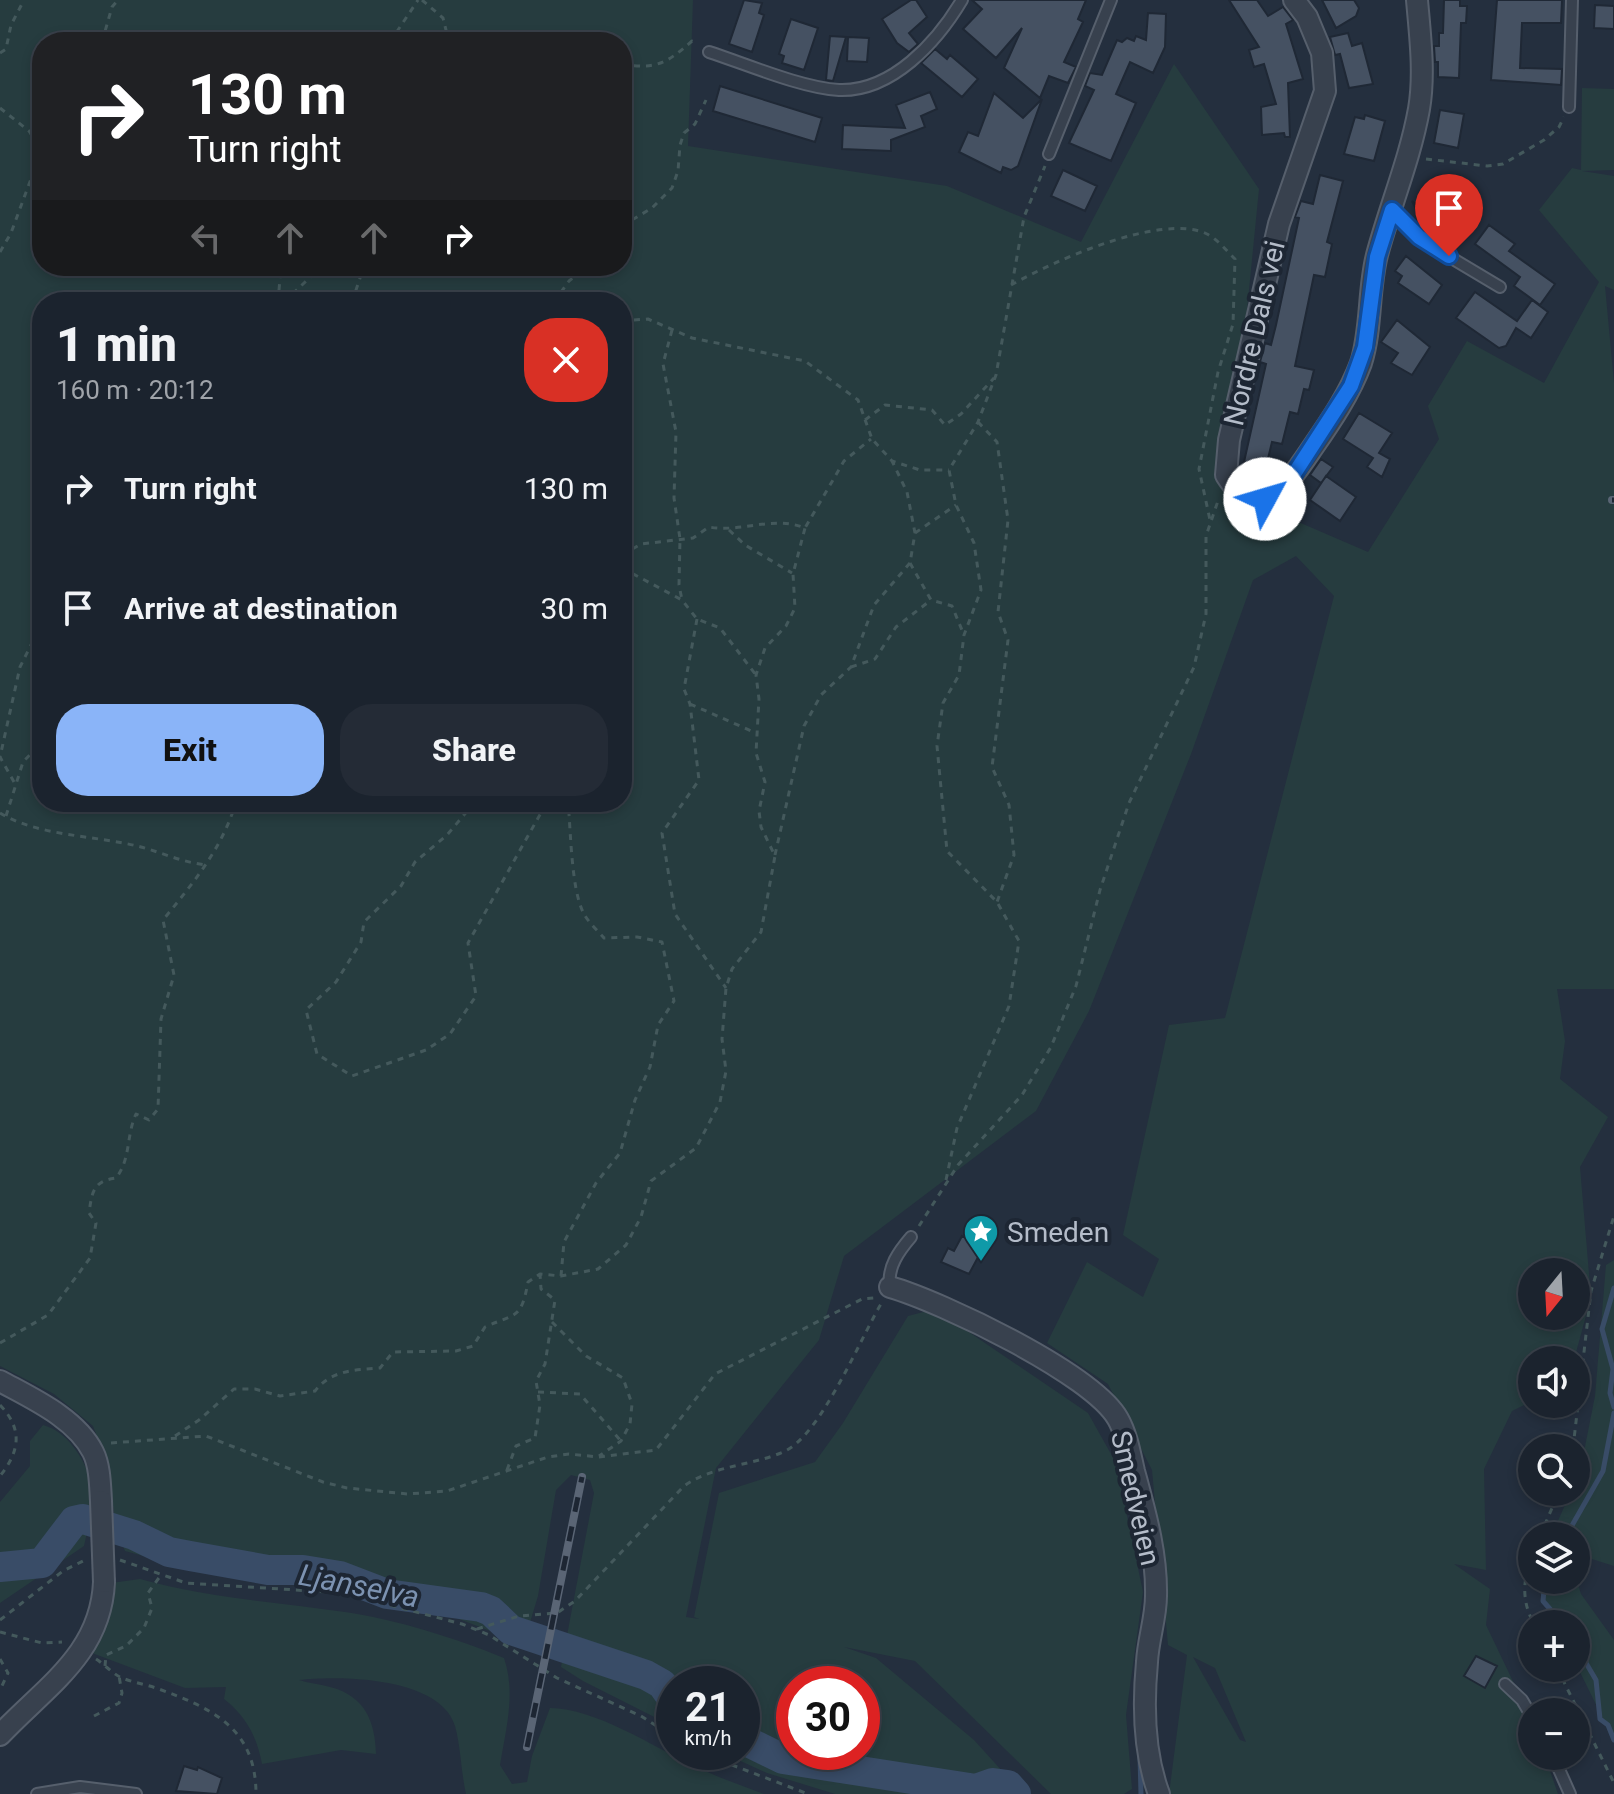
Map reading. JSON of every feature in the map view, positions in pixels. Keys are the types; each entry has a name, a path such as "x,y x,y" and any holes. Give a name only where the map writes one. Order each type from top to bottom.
{"street":[{"name":"Nordre Dals vei","path":"1226,475 1229,440 1269,263 1325,91 1318,43 1307,17 1294,0"},
{"path":"1226,475 1241,495 1265,499 1285,488 1330,422 1360,364 1369,323 1377,257 1421,93 1417,0"},
{"name":"Smedveien","path":"890,1287 932,1301 1048,1362 1087,1385 1118,1418 1153,1553 1157,1596 1146,1663 1146,1719 1150,1766 1159,1794"},
{"path":"0,1381 57,1414 93,1451 101,1501 104,1582 98,1620 82,1649 54,1683 0,1735"}],"lane":[{"path":"709,52 821,88 841,90 871,86 917,56 962,0"},
{"path":"1049,154 1111,0"},
{"path":"1569,107 1572,0"},
{"path":"1392,210 1433,247 1500,287"},
{"path":"890,1287 894,1261 911,1237"},
{"path":"1505,1684 1520,1698"},
{"path":"1559,1770 1570,1794"},
{"path":"37,1794 80,1787 136,1794"}],"path":[{"path":"0,53 6,49 11,25 24,0"},
{"path":"105,32 112,7 118,0"},
{"path":"397,32 420,0 443,18 448,32"},
{"path":"632,66 646,68 670,59 692,41 709,52"},
{"path":"632,220 652,208 672,188 684,133 695,124 706,100"},
{"path":"1406,156 1487,166 1503,164 1553,132 1569,107"},
{"path":"0,108 32,135"},
{"path":"911,1237 937,1200 946,1180 957,1128 1009,1006 1019,941 997,902 947,851 937,746 943,703 959,675 964,635 981,590 974,543 956,505 949,470 978,422 996,375 1024,217 1049,154"},
{"path":"0,252 11,233 32,177"},
{"path":"1011,285 1053,261 1128,236 1171,229 1206,234 1235,259 1233,324 1218,372 1199,469 1210,521"},
{"path":"292,292 311,276"},
{"path":"561,292 575,276"},
{"path":"632,320 648,319 692,338 805,361 858,400 872,439 892,461 907,492 915,533 910,563 874,605 851,667"},
{"path":"672,330 663,364 676,432 674,498 680,539 679,585 682,600"},
{"path":"865,420 885,405 932,410 945,425 961,414 996,375"},
{"path":"978,422 997,442 1008,520 998,612 1008,640 992,767 1009,805 1014,855 997,902"},
{"path":"775,856 761,827 759,811 765,782 756,753 756,675 765,648 786,626 795,608 793,574 805,528 844,461 872,439"},
{"path":"892,461 920,470 949,470"},
{"path":"946,1180 1022,1095 1051,1047 1071,998 1084,959 1100,890 1129,803 1194,667 1206,614 1206,536 1226,475"},
{"path":"915,533 956,505"},
{"path":"632,548 641,544 693,538 709,527 729,530 788,521 805,528"},
{"path":"729,530 745,545 768,556 793,574"},
{"path":"910,563 931,600 952,606 964,635"},
{"path":"632,573 682,600 697,619 720,628 756,675"},
{"path":"175,1436 199,1420 234,1389 255,1389 280,1396 315,1391 325,1378 352,1370 380,1368 393,1352 443,1352 473,1346 485,1327 509,1321 523,1308 528,1282 540,1274 561,1276 598,1269 626,1245 641,1217 651,1181 696,1148 720,1102 726,1071 722,1039 726,988 732,969 761,932 804,726 821,695 851,667 875,659 896,627 931,600"},
{"path":"697,619 684,689 690,704 699,780 662,833 675,914 726,988"},
{"path":"14,782 0,757 20,667 32,643"},
{"path":"690,704 757,733"},
{"path":"6,816 14,782 23,762 32,753"},
{"path":"0,1343 48,1315 90,1258 96,1223 89,1213 92,1189 102,1180 116,1178 127,1165 129,1130 136,1114 149,1120 158,1109 161,1019 174,975 163,920 207,865 233,812"},
{"path":"467,812 447,835 415,862 401,886 364,922 361,942 336,982 306,1010 317,1054 352,1076 426,1050 450,1034 476,996 468,943 541,812"},
{"path":"561,1276 564,1242 596,1183 620,1153 635,1100 650,1067 658,1025 674,1001 662,942 637,937 604,938 585,915 574,887 576,870 569,812"},
{"path":"0,813 207,865"},
{"path":"1575,1434 1591,1291 1614,1216"},
{"path":"507,1471 516,1446 535,1438 540,1405 536,1381 545,1364 555,1300 541,1289 540,1274"},
{"path":"93,1451 112,1442 206,1436 323,1482 391,1494 447,1491 569,1454 598,1457 656,1450 715,1374 862,1299 885,1297 825,1407 799,1442 772,1456 699,1476 684,1486 575,1601 557,1613 510,1619 477,1629"},
{"path":"552,1322 586,1356 623,1378 632,1404 630,1424 621,1441 598,1457"},
{"path":"538,1392 580,1394 621,1441"},
{"path":"0,1405 14,1423 18,1437 16,1451 0,1476"},
{"path":"0,1620 63,1571 90,1558"},
{"path":"109,1558 203,1585 343,1593 477,1629 529,1663 656,1726"},
{"path":"105,1666 106,1655 126,1646 146,1624 152,1608 148,1593 161,1575"},
{"path":"0,1632 42,1643"},
{"path":"82,1649 119,1676 190,1702 234,1729 252,1754 256,1794"},
{"path":"0,1659 8,1673 0,1690"},
{"path":"94,1716 119,1703 122,1693 119,1676"},
{"path":"1564,1682 1614,1783"},
{"path":"745,1770 808,1794"}],"green space":[{"path":"0,0 693,0 688,146 947,186 1081,242 1174,64 1259,189 1229,492 1368,552 1439,439 1428,406 1467,341 1544,383 1599,282 1539,210 1572,168 1581,170 1582,88 1614,89 1614,170 1582,171 1614,176 1614,290 1605,286 1614,383 1614,989 1557,989 1565,1041 1560,1079 1608,1117 1580,1167 1588,1258 1518,1258 1518,1330 1582,1330 1578,1346 1518,1346 1518,1408 1512,1411 1484,1469 1486,1570 1454,1564 1490,1589 1486,1625 1521,1698 1518,1698 1518,1770 1550,1770 1558,1794 1169,1794 1187,1655 1168,1645 1152,1470 1108,1384 1047,1343 1087,1262 1143,1297 1159,1259 1123,1235 1169,1025 1225,1018 1334,596 1296,556 1253,580 1191,754 1089,1011 1036,1111 844,1256 819,1340 716,1468 686,1617 699,1619 694,1617 719,1493 815,1462 843,1423 908,1316 935,1309 1088,1413 1116,1463 1143,1592 1126,1715 1132,1789 1124,1794 1051,1794 915,1661 844,1647 876,1658 974,1740 1023,1794 835,1794 760,1770 760,1666 656,1666 656,1718 583,1681 561,1667 594,1493 590,1480 571,1475 556,1490 538,1596 525,1639 511,1639 438,1611 382,1596 309,1582 199,1571 125,1551 115,1523 109,1467 93,1426 54,1394 0,1366","holes":["1193,1657 1215,1668 1246,1742 1240,1740"]},
{"path":"1614,1260 1614,1566 1590,1558 1590,1522 1557,1522 1565,1506 1590,1506 1590,1434 1587,1434 1595,1396 1606,1265"},
{"path":"43,1425 67,1440 80,1455 88,1473 92,1497 84,1546 0,1603 0,1502 30,1466 30,1441"},
{"path":"140,1579 217,1595 384,1619 504,1658 510,1698 500,1765 512,1784 527,1782 532,1756 550,1708 586,1714 656,1746 656,1770 703,1770 764,1794 466,1794 457,1734 446,1710 430,1697 410,1689 363,1679 299,1680 342,1691 360,1703 370,1721 376,1754 341,1750 262,1764 249,1728 224,1699 226,1687 185,1688 92,1653 106,1620 111,1583"},
{"path":"1541,1594 1581,1594 1614,1640 1614,1741 1585,1682 1590,1682 1590,1610 1549,1610"}],"building":[{"path":"744,0 762,3 759,13 764,15 752,52 729,44"},
{"path":"911,0 916,0 927,17 909,33 918,44 909,52 897,43 882,19"},
{"path":"972,0 1086,0 1078,19 1083,22 1064,62 1076,67 1068,83 1049,76 1040,98 1004,68 1022,28 996,58 963,29 982,9"},
{"path":"1229,0 1257,0 1268,16 1283,7 1293,20 1286,24 1303,79 1288,83 1290,137 1285,137 1284,133 1262,135 1261,107 1276,104 1264,64 1254,67 1249,50 1259,47"},
{"path":"1322,0 1354,0 1359,8 1356,16 1336,28"},
{"path":"1444,0 1460,0 1460,6 1467,6 1466,23 1461,23 1459,78 1438,77 1438,62 1435,62 1434,46 1439,46 1439,33 1443,33"},
{"path":"1497,0 1562,0 1561,23 1522,23 1520,68 1562,69 1561,85 1491,80"},
{"path":"1595,5 1614,6 1614,29 1594,28"},
{"path":"1148,13 1166,14 1165,47 1153,73 1130,62 1116,94 1136,103 1111,161 1069,143 1094,90 1085,86 1090,73 1102,75 1117,40 1122,42 1127,38 1134,41 1136,36 1146,40"},
{"path":"791,19 818,28 804,70 782,63 784,56 779,54"},
{"path":"1348,33 1352,46 1362,43 1373,84 1349,88 1340,54 1335,55 1330,37"},
{"path":"830,36 846,37 833,81 826,80"},
{"path":"848,37 869,38 867,62 847,61"},
{"path":"935,49 947,59 950,55 978,79 962,97 921,63"},
{"path":"720,86 822,118 815,142 713,111"},
{"path":"930,92 937,109 921,116 925,127 891,140 891,151 842,149 843,125 905,128 896,105"},
{"path":"994,93 1023,118 1042,99 1018,166 1011,170 1003,167 1001,173 959,152 968,132 978,136"},
{"path":"1440,110 1464,114 1458,148 1434,143"},
{"path":"1365,115 1385,121 1374,161 1344,154 1355,117 1364,119"},
{"path":"1063,170 1097,186 1085,211 1051,196"},
{"path":"1320,175 1343,181 1327,242 1332,244 1325,277 1314,275 1295,366 1314,370 1309,390 1304,389 1298,414 1290,412 1282,444 1272,442 1266,467 1244,462 1266,364 1260,362 1265,343 1271,345 1276,325 1299,218 1295,217 1301,201 1313,204"},
{"path":"1448,182 1459,206 1439,215"},
{"path":"1412,201 1443,223 1427,231"},
{"path":"1489,225 1515,244 1509,251 1555,284 1540,305 1514,286 1520,277 1475,244"},
{"path":"1406,256 1442,285 1429,304 1398,283 1402,276 1395,271"},
{"path":"1475,292 1517,321 1532,300 1548,312 1531,338 1516,328 1506,346 1499,348 1456,318"},
{"path":"1397,320 1430,347 1412,375 1391,363 1398,353 1381,342"},
{"path":"1359,413 1392,433 1379,453 1390,459 1382,477 1367,467 1373,458 1343,439"},
{"path":"1321,459 1333,467 1321,483 1310,475"},
{"path":"1326,476 1356,497 1340,521 1310,500"},
{"path":"962,1236 983,1248 969,1274 941,1262 948,1248 954,1251"},
{"path":"1476,1656 1497,1666 1485,1688 1464,1676"},
{"path":"184,1766 197,1770 198,1767 222,1778 217,1794 176,1791"}],"waterway":[{"path":"1614,1288 1602,1329 1613,1369 1610,1393 1614,1407"},
{"path":"1574,1522 1603,1471 1614,1413"},
{"name":"Ljanselva","path":"0,1567 42,1563 74,1521 83,1519 134,1535 169,1552 268,1570 303,1570 340,1576 387,1594 481,1607 491,1611 511,1630 656,1681"},
{"path":"1544,1594 1543,1601 1551,1610"},
{"path":"1590,1670 1596,1680 1600,1719 1608,1725 1614,1740"},
{"name":"Ljanselva","path":"760,1748 783,1759 976,1789 993,1783 1008,1785 1016,1794"},
{"path":"1140,1757 1141,1794"}],"railway":[{"path":"527,1747 582,1477"}],"place":[{"name":"Smeden","path":"981,1263"}],"route":[{"path":"1265,499 1285,488 1351,386 1365,347 1377,257 1392,210 1419,237 1449,256"}]}
